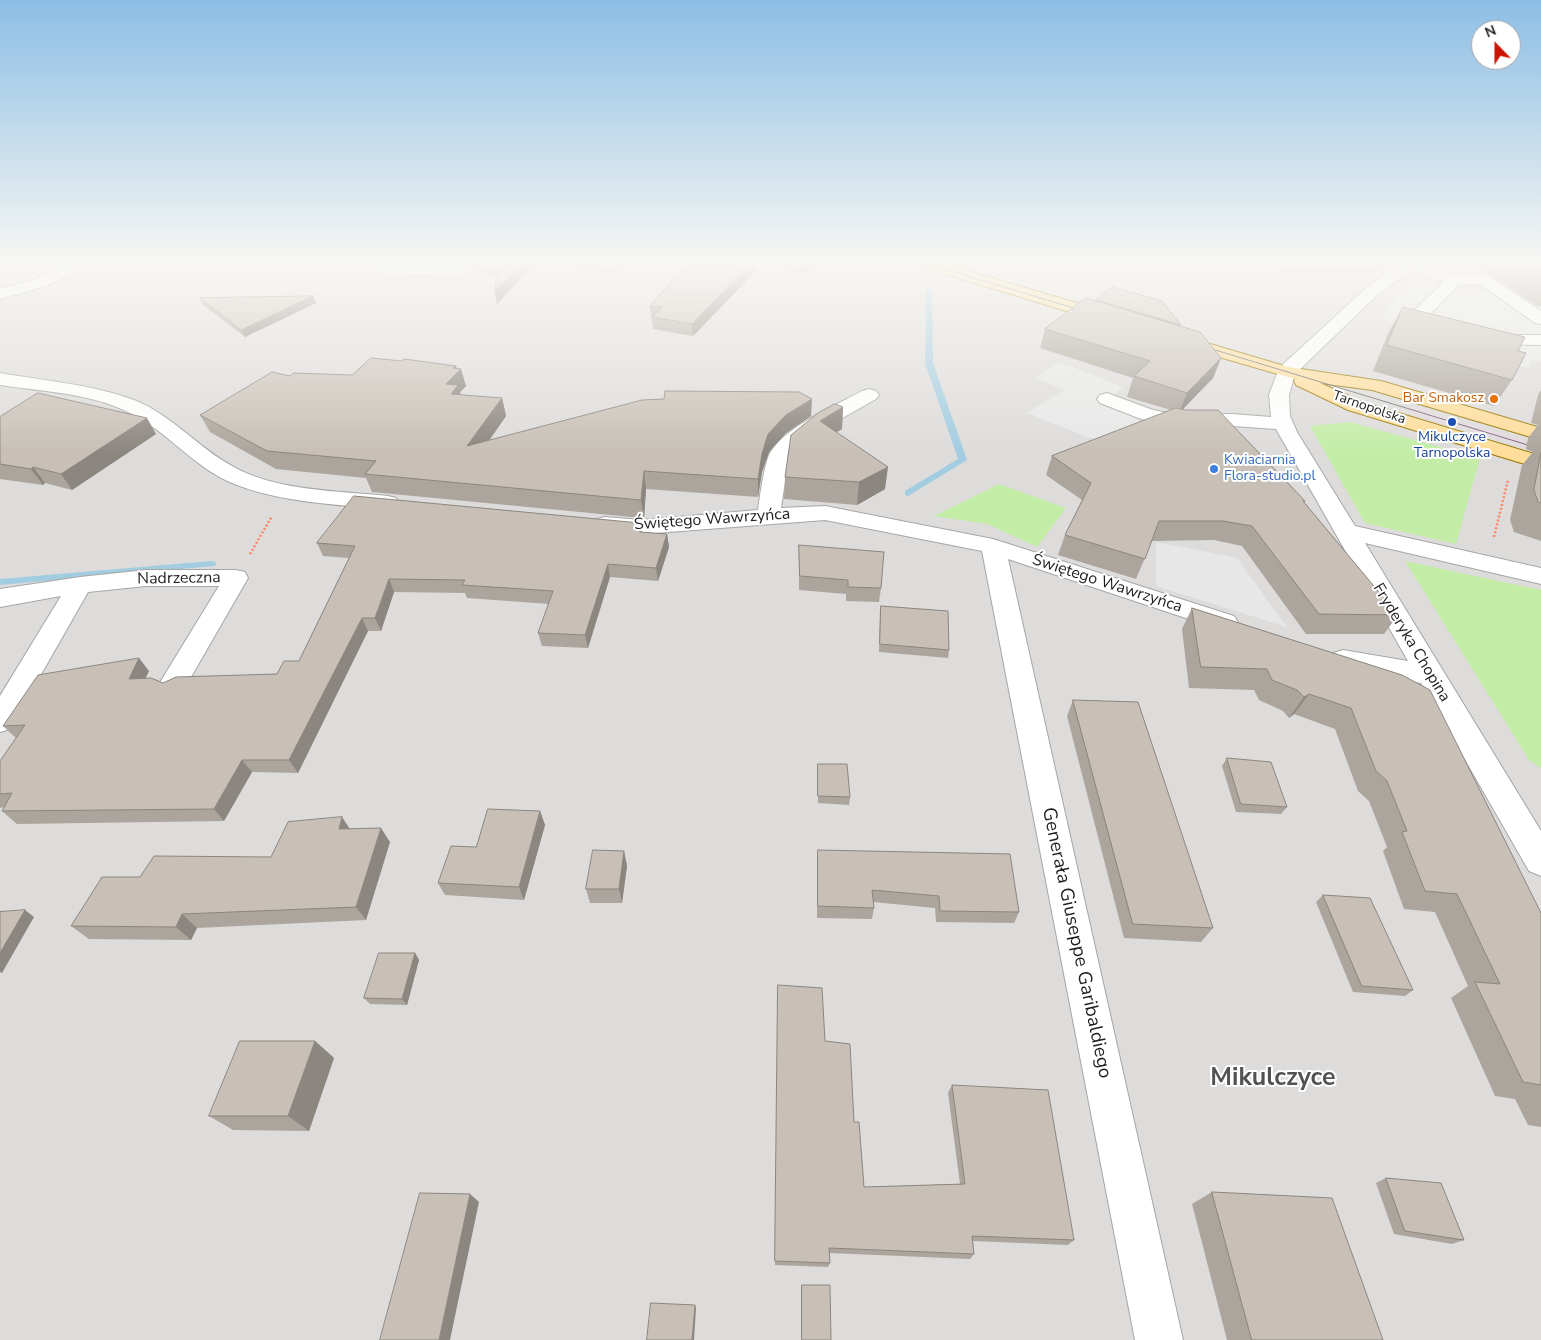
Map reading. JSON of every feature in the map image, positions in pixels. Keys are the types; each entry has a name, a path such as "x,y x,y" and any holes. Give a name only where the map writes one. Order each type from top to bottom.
{"main road":[{"name":"Tarnopolska","path":"1167,336 1286,372 1374,385 1541,434"},
{"name":"Tarnopolska","path":"1286,372 1331,396 1355,406 1541,463"}],"street":[{"path":"1286,372 1333,328"},
{"path":"1433,328 1450,332"},
{"path":"1469,337 1478,340 1541,340"},
{"name":"Fryderyka Chopina","path":"1286,372 1278,395 1280,416 1283,424 1541,861"},
{"path":"0,379 99,396 144,412 225,471 253,482 293,491 408,505"},
{"path":"768,516 779,455 784,448 806,432 869,395"},
{"path":"1107,399 1148,415 1179,421 1232,420 1283,424"},
{"name":"Świętego Wawrzyńca","path":"584,522 642,527 825,513 993,546 1243,628"},
{"path":"1345,531 1541,576"},
{"name":"Generała Giuseppe Garibaldiego","path":"993,546 1159,1340"},
{"name":"Nadrzeczna","path":"0,598 80,585 146,578 236,578 173,684"},
{"path":"0,722 80,585"},
{"path":"1327,656 1376,667 1430,674"}],"path":[{"path":"1487,563 1510,472"},
{"path":"248,558 278,504 293,491"}],"shaded area":[{"path":"0,328 1541,328 1541,1340 0,1340"},
{"path":"1391,328 1541,328 1541,362 1533,360 1528,368"},
{"path":"1059,362 1123,387 1108,399 1148,415 1105,444 1027,413 1064,390 1036,378"},
{"path":"1409,407 1541,446 1541,451 1407,411"},
{"path":"1156,542 1237,558 1287,627 1156,586"}],"green space":[{"path":"1350,422 1480,458 1456,544 1365,523 1310,426"},
{"path":"999,484 1066,508 1037,547 987,524 934,516"},
{"path":"1405,561 1541,590 1541,768 1529,760"}],"building":[{"path":"1185,328 1200,332 1221,358 1187,393 1134,376 1150,361 1045,329"},
{"path":"1394,328 1487,328 1525,337 1518,351 1526,353 1512,380 1387,345"},
{"path":"371,358 402,361 404,359 456,366 453,368 461,369 446,384 458,385 451,394 502,398 467,446 642,400 664,399 665,391 799,392 812,399 786,415 768,434 762,454 758,479 644,471 641,500 365,474 376,461 267,451 200,415 272,372 290,376 293,373 352,375"},
{"path":"38,393 147,418 61,474 33,467 31,469 0,464 0,417"},
{"path":"835,404 843,407 820,421 888,467 859,482 785,477 791,435 818,413"},
{"path":"1176,408 1186,410 1218,410 1305,501 1303,501 1398,615 1319,614 1252,526 1223,521 1159,521 1145,559 1065,535 1091,483 1052,456"},
{"path":"1541,453 1541,503 1538,502 1534,490"},
{"path":"354,496 640,523 640,532 667,534 656,568 608,564 585,635 538,633 553,591 462,585 465,580 389,579 375,618 362,618 289,760 242,760 214,809 2,811 12,793 0,794 0,761 25,725 3,726 38,675 139,658 129,679 151,678 163,683 176,677 277,674 284,661 299,661 355,546 317,543"},
{"path":"799,545 884,552 881,588 848,587 848,580 800,576"},
{"path":"881,606 948,611 949,650 880,644"},
{"path":"1192,608 1402,675 1430,690 1541,913 1541,1085 1523,1082 1475,982 1500,984 1457,894 1425,891 1402,832 1407,831 1387,781 1376,771 1351,708 1309,694 1304,697 1297,690 1272,680 1267,669 1201,667"},
{"path":"1073,700 1138,702 1213,928 1133,924"},
{"path":"1227,758 1271,762 1287,807 1241,804"},
{"path":"818,764 847,764 850,797 818,796"},
{"path":"488,809 540,811 519,887 438,883 451,846 476,847"},
{"path":"342,817 339,829 381,828 356,907 182,914 176,927 71,926 102,877 140,877 154,856 271,857 288,822"},
{"path":"593,850 624,851 619,889 586,889"},
{"path":"818,850 1010,854 1019,912 940,911 939,896 872,890 874,908 818,906"},
{"path":"1323,895 1370,898 1413,990 1362,986"},
{"path":"25,910 0,953 0,912"},
{"path":"379,953 415,953 402,999 364,998"},
{"path":"778,985 822,988 825,1041 850,1044 854,1122 859,1122 864,1187 965,1184 952,1085 1048,1090 1074,1240 972,1236 974,1254 829,1248 830,1263 775,1261"},
{"path":"240,1041 315,1041 288,1116 209,1116"},
{"path":"1386,1178 1441,1183 1464,1240 1405,1231"},
{"path":"1212,1192 1332,1198 1383,1340 1252,1340"},
{"path":"420,1193 470,1194 439,1340 380,1340"},
{"path":"802,1285 830,1285 831,1340 802,1340"},
{"path":"651,1303 695,1305 692,1340 647,1340"}],"waterway":[{"path":"908,493 963,460 929,363 929,328"},
{"path":"0,582 211,564"}],"tram line":[{"path":"1202,346 1541,449"}],"place":[{"name":"Bar Smakosz","path":"1494,399"},
{"name":"Mikulczyce Tarnopolska","path":"1452,422"},
{"name":"Kwiaciarnia Flora-studio.pl","path":"1214,469"}],"district":[{"name":"Mikulczyce","path":"1273,1079"}]}
